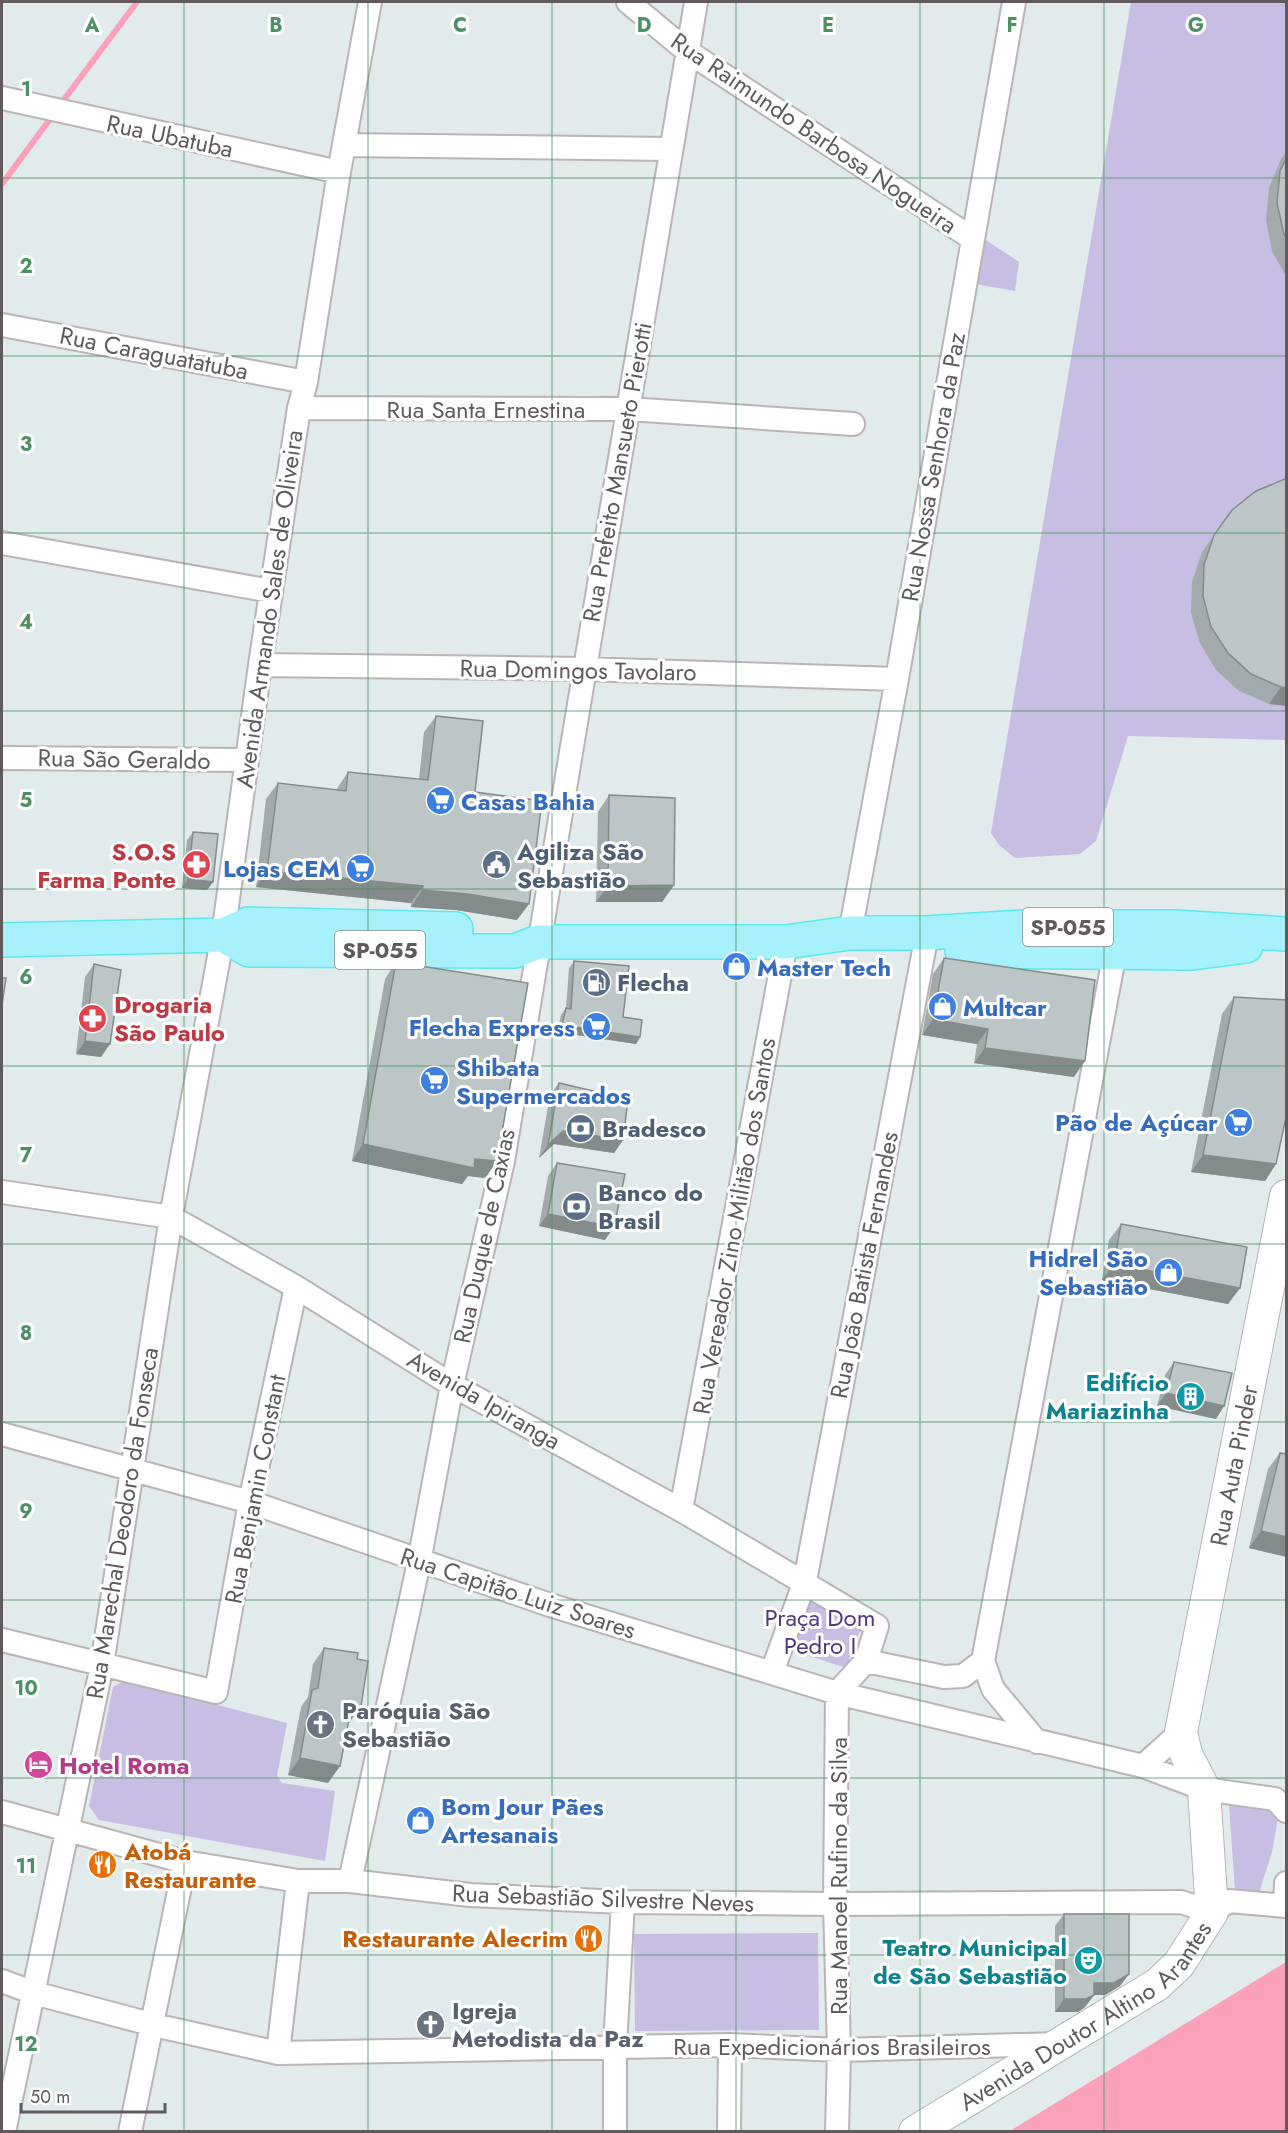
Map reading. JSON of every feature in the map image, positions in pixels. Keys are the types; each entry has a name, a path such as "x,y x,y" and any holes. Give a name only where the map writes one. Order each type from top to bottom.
{"main road":[{"path":"2,940 223,935 248,924 516,930 538,942"},
{"name":"SP-055","path":"538,942 786,942 850,933 926,933 1023,927 1174,927 1287,934"},
{"name":"SP-055","path":"786,942 847,951 1115,952 1193,952 1287,942"},
{"name":"Rua Auta Pinder","path":"1180,1732 1287,1196"},
{"name":"Avenida Doutor Altino Arantes","path":"915,2132 1158,1984 1179,1964 1212,1912 1204,1789 1186,1754 1180,1732"}],"street":[{"name":"Avenida Armando Sales de Oliveira","path":"171,1217 223,935 246,760 299,408 306,382 339,172 370,2"},
{"name":"Rua Raimundo Barbosa Nogueira","path":"628,2 687,51 973,240"},
{"name":"Rua Prefeito Mansueto Pierotti","path":"538,942 696,2"},
{"name":"Rua Nossa Senhora da Paz","path":"850,933 897,679 1014,2"},
{"name":"Rua Ubatuba","path":"2,98 339,172"},
{"path":"344,145 670,149"},
{"name":"Rua Caraguatatuba","path":"2,325 306,382"},
{"name":"Rua Santa Ernestina","path":"299,408 628,409 853,423"},
{"path":"2,543 271,591"},
{"name":"Rua Domingos Tavolaro","path":"260,665 583,669 897,679"},
{"name":"Rua São Geraldo","path":"2,758 246,760"},
{"path":"1037,1742 993,1689 983,1661 1115,952 1132,935 1174,927"},
{"name":"Rua Duque de Caxias","path":"350,1881 419,1562 452,1385 503,1161 538,942"},
{"name":"Rua Vereador Zino Militão dos Santos","path":"681,1510 786,942"},
{"name":"Rua João Batista Fernandes","path":"772,1672 804,1581 924,950"},
{"name":"Avenida Ipiranga","path":"2,1192 171,1217 296,1287 452,1385 681,1510 804,1581 877,1626 866,1661 837,1693"},
{"name":"Rua Marechal Deodoro da Fonseca","path":"4,2132 102,1665 171,1217"},
{"name":"Rua Benjamin Constant","path":"102,1665 216,1692 250,1502 296,1287"},
{"name":"Rua Capitão Luiz Soares","path":"2,1434 133,1472 250,1502 419,1562 837,1693 1143,1766 1204,1789 1275,1799 1287,1811"},
{"path":"2,1640 102,1665"},
{"path":"866,1661 945,1677 963,1676 983,1661"},
{"name":"Rua Manoel Rufino da Silva","path":"837,1693 835,1904 839,2050 837,2132"},
{"path":"1143,1766 1180,1732"},
{"name":"Rua Sebastião Silvestre Neves","path":"2,1812 185,1862 298,1881 350,1881 470,1895 623,1902 835,1904 1181,1902 1212,1912"},
{"path":"130,2132 154,2025 185,1862"},
{"path":"278,2053 298,1881"},
{"path":"1212,1912 1229,1901 1286,1906 1287,1883"},
{"path":"615,2132 615,2046 623,1902"},
{"name":"Rua Expedicionários Brasileiros","path":"2,1980 34,1993 154,2025 278,2053 730,2045 839,2050 1060,2044"},
{"path":"729,2132 730,2045"}],"green space":[{"path":"1131,2 1286,2 1286,740 1128,736 1096,841 1080,854 1015,858 999,845 991,833"},
{"path":"983,238 1019,262 1015,291 975,284"},
{"name":"Praça Dom Pedro I","path":"796,1589 863,1623 846,1668 791,1650"},
{"path":"124,1681 287,1723 277,1776 282,1783 335,1791 325,1861 99,1820 89,1806 113,1687"},
{"path":"1229,1804 1279,1813 1272,1852 1259,1893 1235,1892"},
{"path":"818,1933 819,2030 635,2031 634,1934"}],"shaded area":[{"path":"1286,1962 1286,2131 1010,2131"}],"building":[{"path":"1287,157 1287,239 1277,203 1280,171"},
{"path":"1287,479 1287,688 1251,674 1228,653 1211,627 1203,596 1204,565 1214,535 1232,510 1256,491"},
{"path":"436,716 483,721 475,792 542,801 529,904 468,894 422,890 423,886 267,871 278,783 346,791 348,772 428,780"},
{"path":"609,795 675,798 674,885 608,886"},
{"name":"S.O.S Farma Ponte","path":"193,832 218,834 213,882 188,879"},
{"path":"944,958 1095,980 1085,1061 985,1048 988,1029 933,1019"},
{"path":"574,961 629,966 623,1017 642,1020 640,1037 562,1025 566,1008 571,1009"},
{"name":"Shibata Supermercados","path":"396,962 528,983 497,1161 475,1159 474,1168 363,1144"},
{"path":"94,964 121,970 110,1044 85,1041"},
{"path":"2,978 6,978 2,1005"},
{"name":"Pão de Açúcar","path":"1234,997 1287,1000 1287,1113 1276,1164 1203,1155"},
{"name":"Bradesco","path":"559,1083 628,1099 623,1140 563,1131 548,1145"},
{"name":"Banco do Brasil","path":"557,1163 625,1174 614,1227 548,1214"},
{"path":"1121,1224 1247,1247 1240,1288 1114,1264"},
{"path":"1174,1362 1232,1373 1224,1406 1166,1393"},
{"path":"1280,1453 1287,1454 1287,1537 1261,1531"},
{"name":"Paróquia São Sebastião","path":"324,1648 358,1653 357,1659 368,1661 361,1706 351,1709 340,1766 300,1758 312,1690 318,1688"},
{"name":"Teatro Municipal de São Sebastião","path":"1064,1914 1129,1914 1129,1974 1114,1983 1094,1983 1094,1995 1086,1999 1064,1999"}],"waterway":[{"path":"60,105 137,2"},
{"path":"2,184 53,115"}],"place":[{"name":"Casas Bahia","path":"440,801"},
{"name":"S.O.S Farma Ponte","path":"197,865"},
{"name":"Agiliza São Sebastião","path":"496,865"},
{"name":"Lojas CEM","path":"361,868"},
{"name":"Master Tech","path":"736,967"},
{"name":"Flecha","path":"596,982"},
{"name":"Multcar","path":"942,1007"},
{"name":"Drogaria São Paulo","path":"93,1018"},
{"name":"Flecha Express","path":"596,1027"},
{"name":"Shibata Supermercados","path":"435,1081"},
{"name":"Pão de Açúcar","path":"1239,1122"},
{"name":"Bradesco","path":"581,1128"},
{"name":"Banco do Brasil","path":"577,1206"},
{"name":"Hidrel São Sebastião","path":"1169,1272"},
{"name":"Edifício Mariazinha","path":"1190,1396"},
{"name":"Paróquia São Sebastião","path":"321,1724"},
{"name":"Hotel Roma","path":"38,1765"},
{"name":"Bom Jour Pães Artesanais","path":"420,1820"},
{"name":"Atobá Restaurante","path":"103,1865"},
{"name":"Restaurante Alecrim","path":"589,1938"},
{"name":"Teatro Municipal de São Sebastião","path":"1088,1961"},
{"name":"Igreja Metodista da Paz","path":"431,2024"}]}
